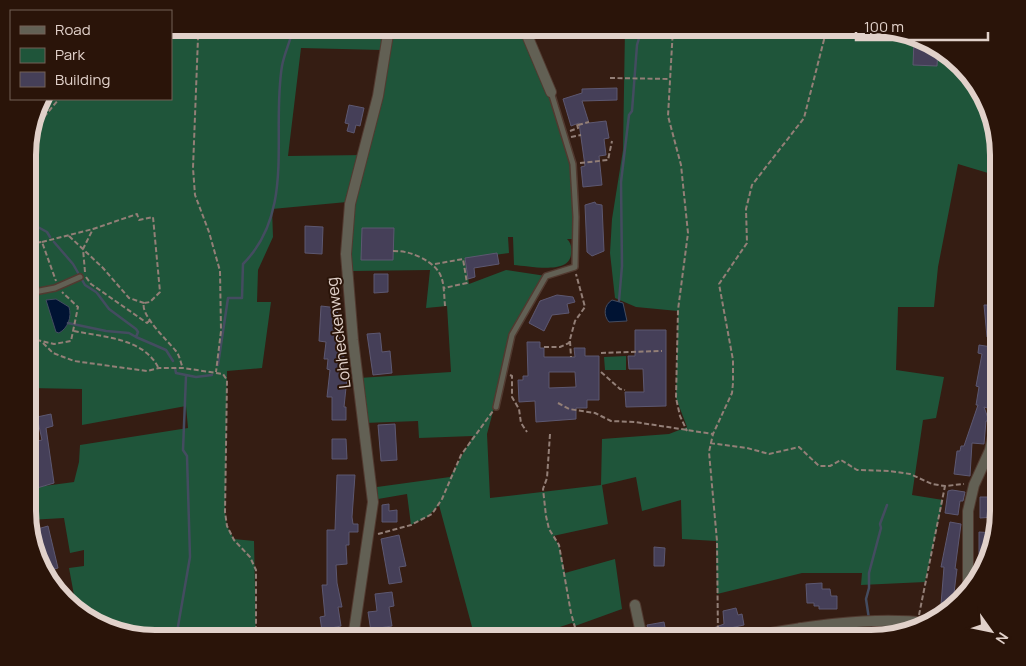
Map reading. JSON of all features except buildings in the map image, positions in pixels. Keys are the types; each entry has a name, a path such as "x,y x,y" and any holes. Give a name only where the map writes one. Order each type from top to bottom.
{"street":[{"name":"Lohheckenweg","path":"354,630 370,536 373,513 373,489 346,262 349,209 381,84 388,36"},
{"path":"527,36 551,92"},
{"path":"968,580 967,528 974,485 989,452"},
{"path":"635,605 640,629"},
{"path":"824,629 868,622 898,620 914,622"}],"lane":[{"path":"496,408 512,335 542,281 551,272 575,267 576,201 573,164 566,135 551,92"},
{"path":"36,291 59,286 82,276"}],"path":[{"path":"198,36 193,168 195,195 209,232 220,271 221,331 216,372"},
{"path":"673,36 668,116 681,165 688,234 678,310 676,350 678,408 683,425 687,431"},
{"path":"718,629 716,541 709,469 710,444 729,403 734,383 733,360 720,284 747,243 746,209 752,185 804,118 825,36"},
{"path":"610,78 670,79"},
{"path":"43,118 58,100"},
{"path":"566,135 578,128 577,124 589,122"},
{"path":"566,135 580,135"},
{"path":"573,164 608,160 612,141"},
{"path":"36,243 69,236 137,214 138,220 153,217 160,292 150,302 144,303 129,298 84,249 69,236"},
{"path":"93,229 84,249 82,276 147,323 151,318"},
{"path":"36,341 43,343 67,343 73,338 78,307 62,293 42,242"},
{"path":"394,251 410,253 434,264 441,275 445,306"},
{"path":"434,264 464,259 467,283 444,288"},
{"path":"571,357 570,341 574,324 585,307 575,267"},
{"path":"144,303 143,311 151,318 159,334 175,350 183,368"},
{"path":"74,331 135,345 155,361 159,368"},
{"path":"544,347 563,346 570,341"},
{"path":"43,343 53,353 74,361 147,371 159,368 183,368 224,374 227,380 225,512 227,526 234,540 253,562 256,570 256,630"},
{"path":"601,353 662,351"},
{"path":"503,372 512,376 512,397 519,410 521,423 527,432"},
{"path":"601,372 620,389 625,390"},
{"path":"558,403 569,409 595,413 611,421 635,422 713,434"},
{"path":"370,536 411,526 432,514 442,499 461,456 496,408"},
{"path":"550,434 547,478 543,489 546,516 549,530 559,545 576,629"},
{"path":"710,444 747,448 769,454 799,446 819,466 830,466 841,460 857,470 910,474 932,484 945,486 974,485"},
{"path":"918,620 945,486"}],"green space":[{"path":"172,36 385,36 382,50 301,48 288,156 366,155 390,36 526,36 548,81 573,164 575,239 567,239 571,247 569,261 564,265 556,267 514,265 513,237 508,237 509,253 465,259 469,284 506,270 546,276 515,329 487,434 490,498 601,485 602,439 669,434 687,427 676,398 678,311 636,307 615,298 610,253 612,219 623,150 625,36 871,36 902,40 924,48 955,71 974,96 981,110 989,147 989,173 958,164 938,267 934,307 898,307 896,370 944,377 936,418 923,420 912,495 943,500 925,582 861,585 862,573 802,573 717,594 716,541 682,539 681,500 642,511 636,477 602,485 608,524 553,536 559,545 565,573 615,559 622,609 575,626 572,623 552,629 473,630 439,505 427,517 411,525 407,494 378,499 377,487 450,477 473,436 419,438 418,421 364,423 359,378 451,372 447,306 426,308 430,270 351,271 347,202 272,209 273,237 258,270 257,302 271,302 262,368 227,371 225,512 227,526 234,539 254,541 256,630 139,629 110,621 89,610 72,596 74,595 69,568 84,566 84,550 70,553 64,518 37,520 36,487 74,482 79,462 80,445 188,428 186,406 82,425 82,389 36,388 36,155 40,124 50,100 172,100"},
{"path":"626,356 626,370 605,370 604,357"},
{"path":"895,623 895,627 887,629 855,629 855,626"}],"water":[{"path":"56,299 69,307 70,311 67,325 59,333 56,332 46,300"},
{"path":"612,300 623,303 627,321 609,322 605,310"}],"waterway":[{"path":"218,365 228,298 242,298 243,264 259,243 270,220 276,196 279,92 282,66 291,36"},
{"path":"619,301 622,266 621,182 629,115 632,111 637,45 640,36"},
{"path":"36,226 47,232 50,237"},
{"path":"54,242 73,264 85,285 96,292"},
{"path":"97,293 109,309 136,329 138,332 136,337 166,350 173,361"},
{"path":"68,323 106,331 129,333 136,337"},
{"path":"175,368 176,373 196,377 212,375"},
{"path":"177,630 190,557 187,456 183,450 186,376"},
{"path":"869,619 866,599 869,588 869,573 881,528 880,524 887,505"},
{"path":"869,625 869,629"}]}
